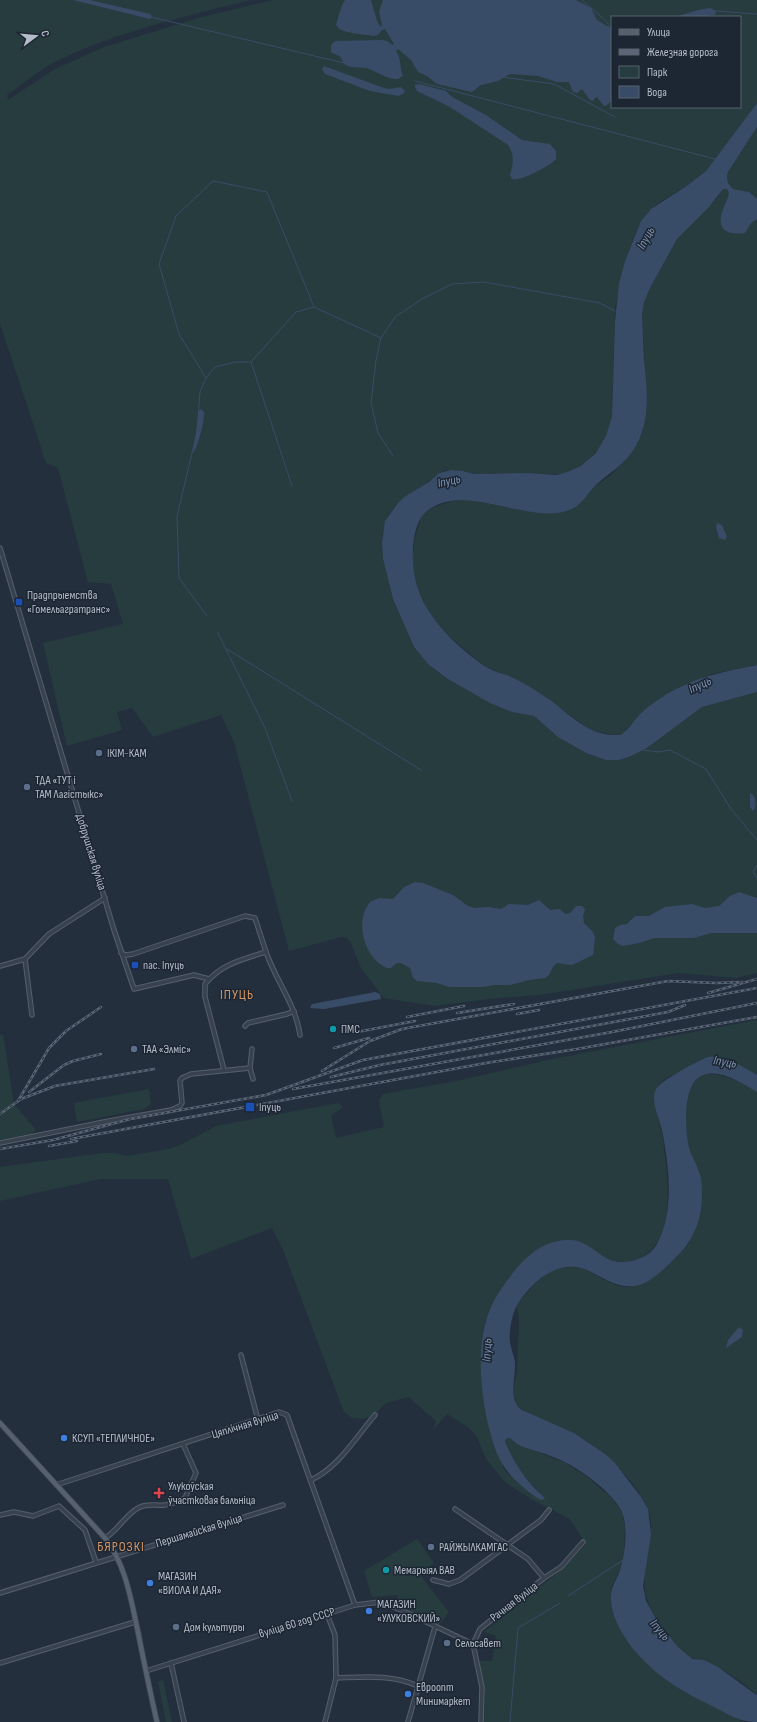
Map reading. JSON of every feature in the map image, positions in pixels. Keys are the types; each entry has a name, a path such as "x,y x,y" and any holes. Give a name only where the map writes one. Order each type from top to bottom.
{"main road":[{"path":"0,1422 105,1538 117,1556 123,1569 157,1722"}],"street":[{"name":"Добрушская вуліца","path":"0,548 121,953 134,989 194,974 209,979"},
{"path":"0,966 25,958 49,934 105,898"},
{"path":"121,953 126,955 133,954 225,922 245,916 251,916 255,918 272,970 294,1011 298,1021 300,1036"},
{"path":"224,1070 205,992 205,984 209,979 230,964 266,952"},
{"path":"25,958 32,1015"},
{"path":"245,1026 248,1023 294,1011"},
{"path":"252,1049 250,1068 253,1079"},
{"path":"0,1143 171,1110 182,1104 180,1081 182,1078 191,1074 250,1068"},
{"path":"241,1355 258,1420"},
{"name":"Цяплічная вуліца","path":"56,1485 279,1412 287,1415 355,1605"},
{"path":"311,1480 320,1476 341,1456 375,1415"},
{"path":"105,1538 113,1533 129,1514 139,1508 148,1504 164,1505 174,1503 185,1498 196,1473 183,1444"},
{"name":"Першамайская вуліца","path":"0,1593 283,1505"},
{"path":"0,1515 14,1512 34,1516 59,1506 85,1530 96,1562"},
{"path":"455,1509 528,1559 544,1578"},
{"path":"433,1580 448,1584 460,1580 541,1520 549,1510"},
{"name":"Рачная вуліца","path":"473,1644 480,1629 544,1578 561,1567 582,1542"},
{"name":"вуліца 60 год СССР","path":"146,1671 355,1605 380,1602 401,1610 435,1627"},
{"path":"325,1722 336,1678 333,1627 327,1614"},
{"path":"0,1663 135,1622"},
{"path":"408,1722 435,1627 473,1644 482,1687 481,1722"},
{"path":"171,1663 184,1722"},
{"path":"336,1678 386,1678 405,1680 418,1686"}],"green space":[{"path":"0,0 251,0 126,33 78,51 37,73 7,95 8,100 55,69 104,47 198,18 273,0 757,0 757,103 706,171 688,185 657,204 646,214 638,228 625,261 615,309 612,417 607,436 600,448 583,465 562,474 490,473 477,475 463,471 446,470 439,473 429,482 404,497 398,503 388,516 382,534 382,542 383,559 393,599 414,647 429,665 442,675 471,692 516,713 534,716 558,737 586,753 606,760 619,760 629,757 647,748 702,707 757,692 757,973 736,978 679,973 539,995 489,999 434,1006 384,998 361,968 350,941 347,938 341,937 289,951 234,742 221,715 153,737 132,708 117,712 122,730 67,746 43,643 123,624 111,584 88,582 58,468 46,463 0,324"},
{"path":"757,127 757,665 712,674 678,688 645,710 622,734 615,735 594,731 541,694 511,677 491,669 479,662 443,631 430,615 418,589 413,569 415,537 424,514 434,507 452,501 468,500 542,513 562,512 580,504 592,489 612,474 629,455 642,433 647,407 642,315 646,296 677,239 718,197 726,181 728,172"},
{"path":"757,1020 757,1075 741,1066 724,1060 707,1059 698,1062 666,1079 658,1086 656,1090 654,1101 662,1134 668,1192 662,1232 654,1247 640,1258 620,1262 553,1243 534,1252 527,1257 490,1308 485,1324 482,1344 482,1387 490,1430 504,1469 507,1473 544,1497 521,1473 505,1442 506,1439 509,1438 522,1446 566,1463 586,1476 613,1499 622,1513 625,1527 624,1549 620,1569 612,1586 611,1593 615,1617 624,1637 630,1645 667,1681 743,1722 484,1722 485,1687 479,1661 492,1661 496,1636 484,1632 561,1570 586,1544 570,1519 531,1499 505,1482 486,1459 477,1437 468,1427 447,1414 432,1431 436,1421 408,1397 386,1403 373,1416 361,1419 352,1418 344,1412 283,1250 272,1228 191,1259 168,1179 100,1179 0,1201 0,1167 103,1153 114,1153 128,1156 168,1149 180,1145 216,1126 338,1103 343,1107 331,1116 336,1138 384,1127 379,1101 383,1094 456,1081 557,1058"},
{"path":"3,1034 14,1104 36,1130 31,1134 0,1140 0,1036"},
{"path":"706,1074 726,1077 757,1092 757,1695 739,1680 718,1668 702,1660 689,1657 672,1642 659,1623 648,1601 644,1582 651,1524 650,1516 642,1498 627,1476 596,1448 575,1434 533,1416 520,1408 516,1403 513,1391 517,1371 519,1320 517,1306 528,1291 543,1277 559,1268 568,1266 578,1267 615,1284 629,1287 642,1281 686,1247 698,1223 702,1191 699,1172 692,1156 689,1144 686,1109 688,1097 692,1087 698,1079"},
{"path":"149,1089 151,1104 144,1109 77,1122 74,1103"},
{"path":"417,1539 434,1563 419,1574 449,1612 439,1625 396,1605 398,1595 372,1597 364,1571"},
{"path":"163,1680 172,1722 166,1722 158,1682"}],"water":[{"path":"73,0 90,0 150,14 152,17 150,19"},
{"path":"345,0 371,0 377,21 381,27 382,24 379,12 383,0 576,0 591,8 597,20 611,28 611,101 604,106 597,97 593,101 590,100 582,89 577,93 573,92 569,82 557,82 538,76 510,74 498,81 481,85 472,92 437,84 427,76 418,72 411,60 398,49 396,51 399,57 403,76 398,79 386,77 366,68 349,67 344,64 338,55 331,52 331,45 335,41 383,40 392,45 394,44 385,29 378,35 374,36 347,32 338,28 336,25"},
{"path":"710,8 716,11 715,15 678,16"},
{"path":"324,66 381,87 388,89 401,87 405,91 403,94 398,96 370,91 325,74 322,69"},
{"path":"419,84 446,91 452,97 486,115 522,140 550,144 556,151 556,159 548,166 535,173 521,178 512,179 510,175 513,163 512,152 508,145 450,107 417,91 415,85"},
{"path":"757,103 757,127 728,172 727,177 728,183 733,189 749,192 757,199 757,219 751,223 745,233 736,234 726,231 722,227 721,218 729,193 727,189 723,189 709,207 677,239 649,290 644,303 642,315 647,407 643,430 632,452 620,465 597,484 576,507 572,509 555,513 536,513 476,501 456,500 439,504 424,514 418,524 414,536 413,560 417,585 427,608 441,628 459,646 482,664 529,686 576,720 595,731 605,734 620,735 629,728 647,708 680,687 717,674 757,665 757,692 702,707 647,748 619,760 606,760 586,753 558,737 534,716 512,712 490,703 448,679 429,665 414,647 393,599 383,559 382,542 385,521 404,497 429,482 439,473 451,470 474,474 528,473 557,475 581,466 596,453 606,436 612,417 615,321 619,284 625,261 641,221 651,209 688,185 706,171"},
{"path":"201,409 204,412 203,421 199,439 193,453 199,411"},
{"path":"717,523 722,525 727,537 725,540 719,538 716,527"},
{"path":"751,793 755,802 753,811 750,807"},
{"path":"415,882 423,883 453,895 468,906 475,908 489,907 501,909 509,904 528,905 539,900 550,910 559,909 566,914 570,913 576,906 582,906 585,909 583,916 584,923 593,932 595,937 593,955 572,965 557,963 549,975 545,978 510,985 449,987 437,983 417,981 413,978 410,968 401,963 397,963 391,968 387,968 379,963 367,948 362,929 365,910 370,902 379,898 393,899 404,887"},
{"path":"739,892 757,898 757,933 711,933 694,938 654,938 623,946 618,944 613,939 615,928 620,925 627,924 635,916 649,916 665,907 692,904 705,908 719,906 730,896"},
{"path":"375,992 380,994 381,999 324,1009 310,1008 312,1004"},
{"path":"708,1057 727,1060 740,1065 757,1075 757,1092 727,1076 720,1074 707,1074 699,1078 693,1085 689,1094 687,1105 686,1129 690,1150 700,1175 702,1186 702,1205 695,1230 687,1245 661,1271 640,1285 619,1285 577,1267 558,1269 548,1273 540,1279 524,1295 514,1312 511,1322 510,1340 515,1362 513,1394 517,1405 522,1410 574,1433 605,1454 615,1463 641,1497 648,1509 651,1534 643,1586 646,1601 656,1619 677,1646 687,1655 693,1659 704,1660 718,1667 757,1695 757,1722 750,1722 732,1716 683,1691 654,1670 634,1650 618,1626 611,1601 612,1588 620,1570 625,1548 626,1532 621,1510 610,1495 593,1480 575,1468 553,1457 521,1446 509,1438 506,1439 505,1442 517,1465 526,1478 545,1499 541,1500 536,1497 515,1480 504,1466 493,1443 485,1410 481,1381 481,1351 490,1309 512,1274 523,1261 535,1251 557,1241 573,1240 581,1242 611,1260 623,1262 635,1260 645,1256 654,1249 663,1231 669,1188 665,1144 654,1104 654,1094 659,1085 672,1076"},
{"path":"739,1327 743,1330 742,1337 726,1348 728,1340"}],"waterway":[{"path":"582,0 606,21 611,28"},
{"path":"716,11 757,14"},
{"path":"151,17 344,63"},
{"path":"502,77 554,84 615,117"},
{"path":"415,81 715,159"},
{"path":"206,378 179,334 159,264 176,216 213,181 267,192 314,307 381,338"},
{"path":"393,456 378,433 371,403 376,360 381,338 395,317 422,299 452,284 484,282 600,303 615,311"},
{"path":"292,486 251,362 296,312 314,307"},
{"path":"207,616 179,578 177,516 197,432 200,392 206,378 215,367 235,362 251,362"},
{"path":"218,633 265,728 292,801"},
{"path":"227,649 421,770"},
{"path":"643,750 659,752 670,750 706,769 731,809 757,840"},
{"path":"757,865 753,872 757,878"},
{"path":"568,1596 623,1560"},
{"path":"510,1722 518,1628 560,1603"}],"railway":[{"path":"708,993 757,979"},
{"path":"322,1071 370,1041 402,1029 668,981 716,983 742,982"},
{"path":"0,1149 53,1140 130,1119 266,1095 363,1060 757,988"},
{"path":"293,1089 612,1032 757,1003"},
{"path":"457,1013 514,1004"},
{"path":"331,1077 380,1065 668,1012 685,1005"},
{"path":"407,1017 464,1006"},
{"path":"18,1101 49,1048 66,1031 101,1007"},
{"path":"517,1014 539,1010"},
{"path":"71,1139 486,1063 577,1049 757,1017"},
{"path":"357,1032 415,1021"},
{"path":"334,1048 369,1038"},
{"path":"29,1092 64,1065 73,1061 101,1054"},
{"path":"0,1114 21,1099 55,1086 154,1069"},
{"path":"49,1146 77,1141"}],"place":[{"name":"Прадпрыемства «Гомельагратранс»","path":"19,602"},
{"name":"ІКІМ-КАМ","path":"99,753"},
{"name":"ТДА «ТУТ і ТАМ Лагістыкс»","path":"27,787"},
{"name":"пас. Іпуць","path":"135,965"},
{"name":"ПМС","path":"333,1029"},
{"name":"ТАА «Элміс»","path":"134,1049"},
{"name":"Іпуць","path":"250,1107"},
{"name":"КСУП «ТЕПЛИЧНОЕ»","path":"64,1438"},
{"name":"Улукоўская ўчастковая бальніца","path":"159,1493"},
{"name":"РАЙЖЫЛКАМГАС","path":"431,1547"},
{"name":"Мемарыял ВАВ","path":"386,1570"},
{"name":"МАГАЗИН «ВИОЛА И ДАЯ»","path":"150,1583"},
{"name":"МАГАЗИН «УЛУКОВСКИЙ»","path":"369,1611"},
{"name":"Дом культуры","path":"176,1627"},
{"name":"Сельсавет","path":"447,1643"},
{"name":"Евроопт Минимаркет","path":"408,1694"}],"district":[{"name":"ІПУЦЬ","path":"237,994"},
{"name":"БЯРОЗКІ","path":"121,1546"}]}
